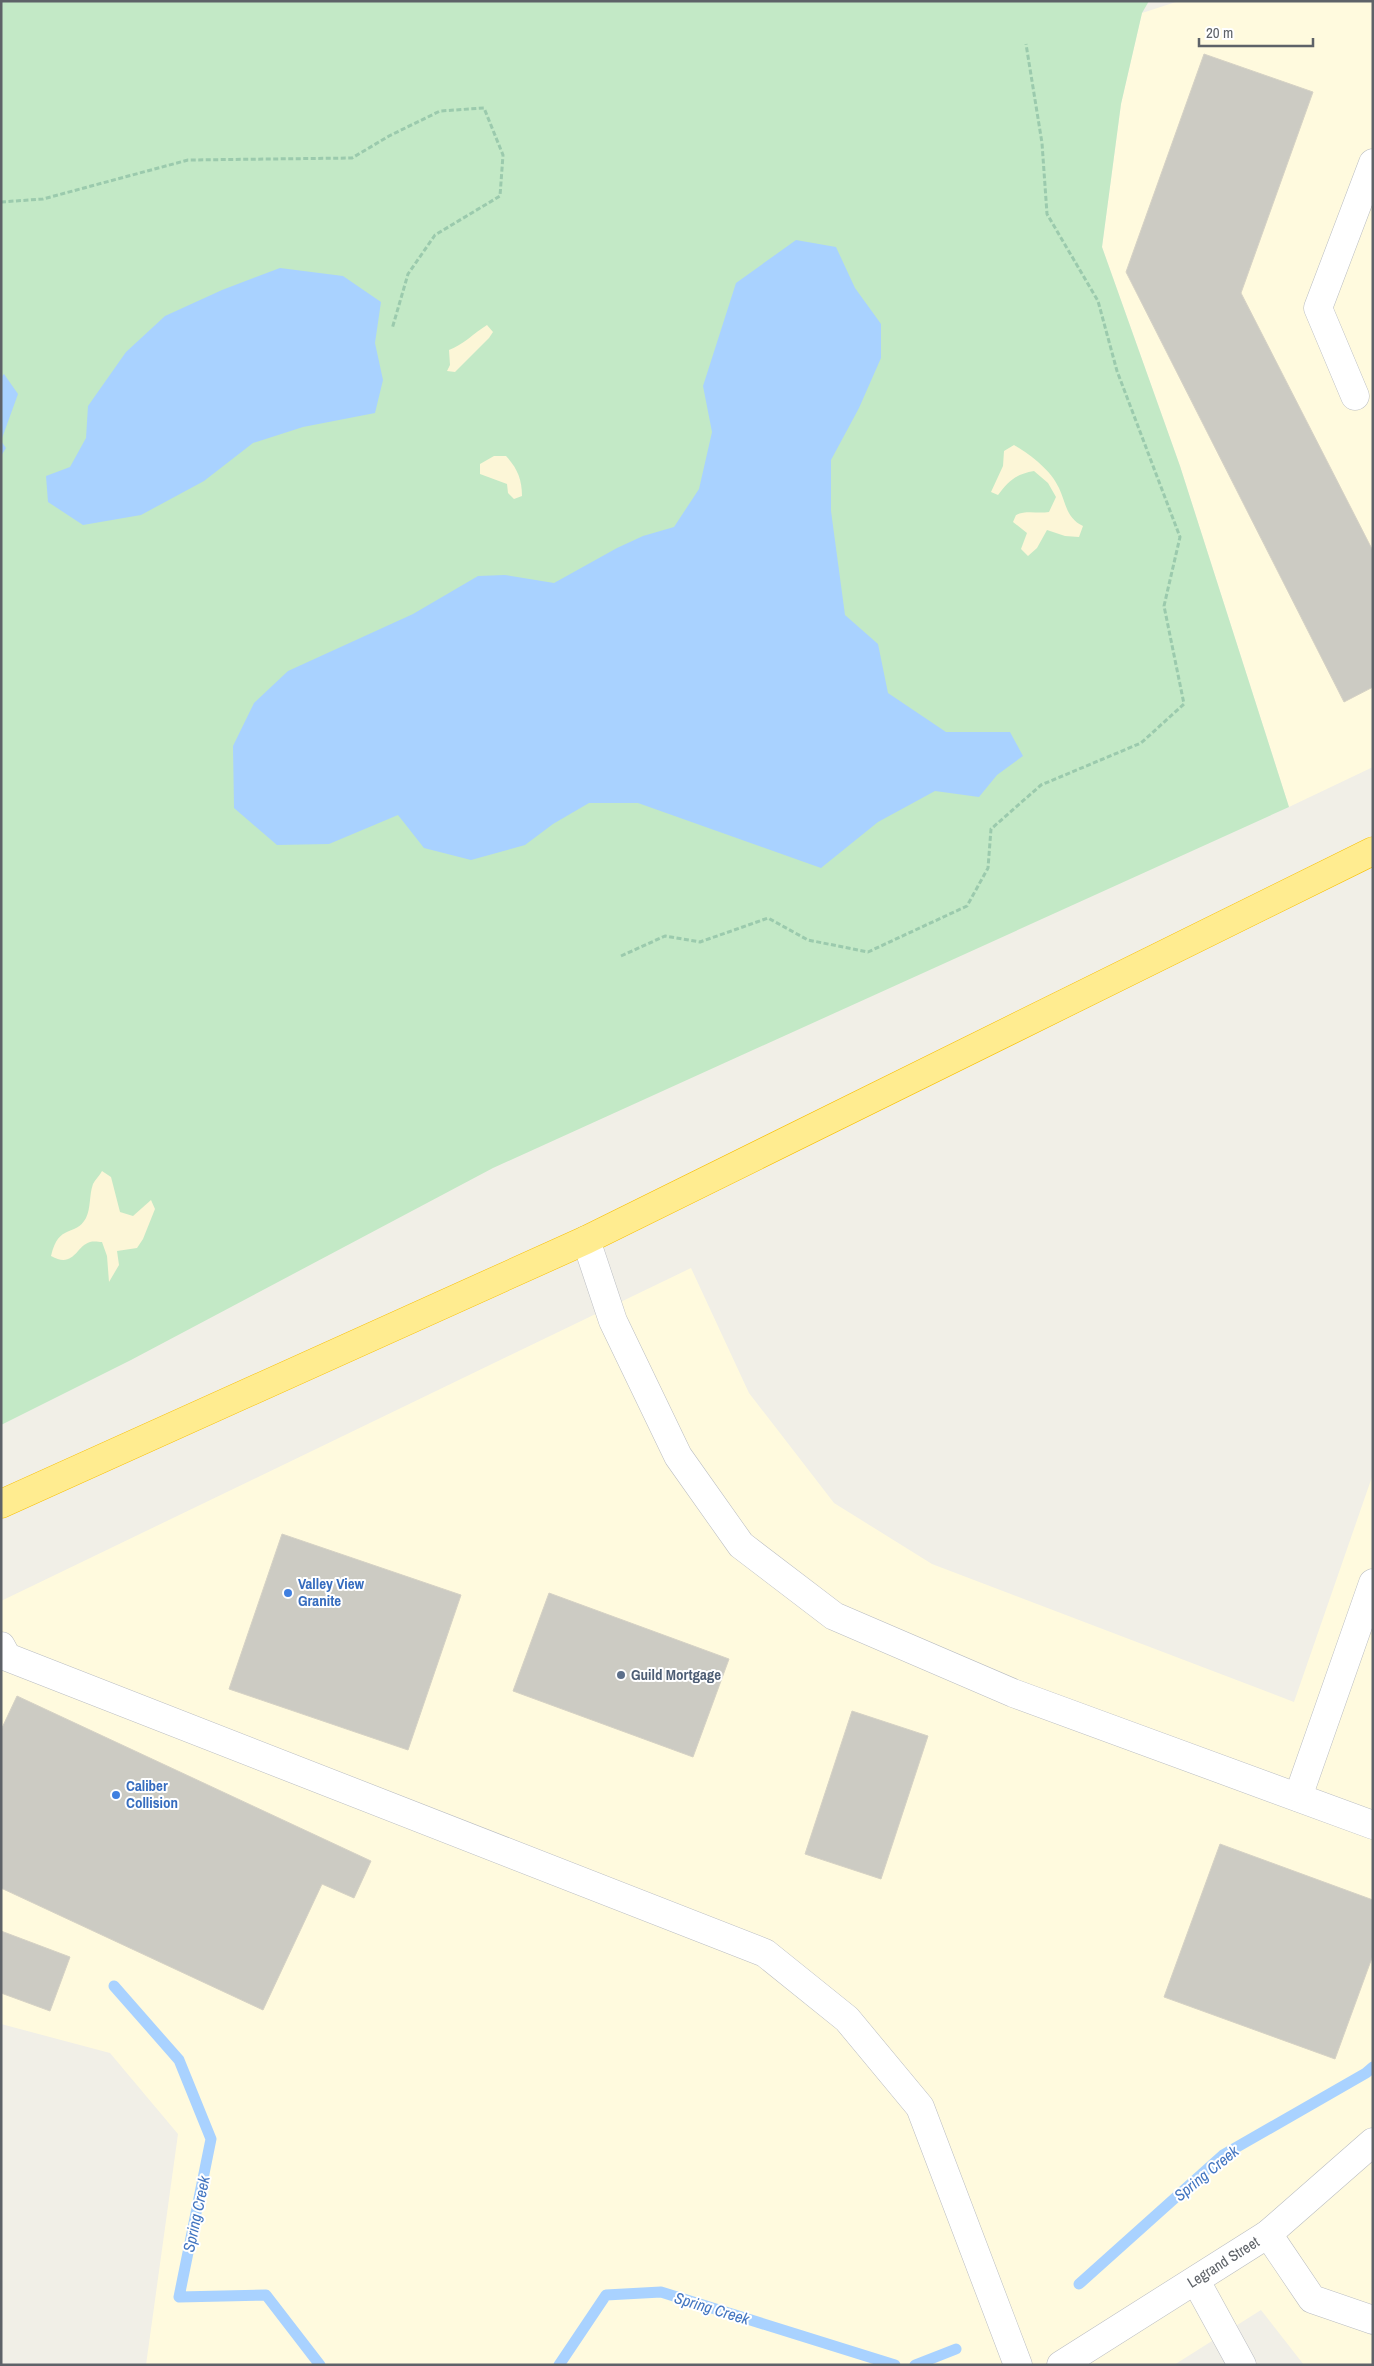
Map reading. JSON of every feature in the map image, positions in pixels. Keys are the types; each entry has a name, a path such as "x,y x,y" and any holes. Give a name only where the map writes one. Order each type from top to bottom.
{"highway":[{"path":"1,1504 586,1240 1373,851"}],"street":[{"path":"1355,396 1318,308 1373,164"},
{"path":"586,1240 613,1321 678,1456 741,1544 834,1616 1013,1693 1373,1825"},
{"path":"1298,1797 1373,1583"},
{"path":"1,1646 7,1657 765,1953 846,2019 920,2107 1018,2365"},
{"name":"Legrand Street","path":"1060,2365 1268,2234 1373,2142"},
{"path":"1268,2234 1312,2299 1373,2320"},
{"path":"1196,2281 1242,2365"}],"path":[{"path":"621,956 665,936 700,942 768,918 808,940 868,952 967,906 988,868 991,829 1041,785 1141,742 1184,704 1164,606 1180,537 1117,371 1098,301 1047,214 1042,143 1026,44"},
{"path":"1,202 43,199 188,160 352,158 389,136 440,112 484,108 503,154 500,196 435,235 408,274 392,329"}],"shaded area":[{"path":"1179,1 1373,1 1373,767 1289,807 1180,466 1102,247 1121,104 1142,13"},
{"path":"691,1268 749,1393 834,1503 932,1564 1294,1702 1373,1474 1373,2365 1304,2365 1261,2310 1174,2365 146,2365 178,2134 110,2053 1,2024 1,1601"}],"green space":[{"path":"1,1 1149,1 1142,13 1121,104 1102,247 1180,466 1289,807 493,1168 131,1360 1,1425"}],"sand":[{"path":"487,325 493,332 489,338 455,372 447,371 450,365 449,350 464,342"},
{"path":"1014,445 1040,463 1051,475 1059,488 1067,510 1077,523 1083,526 1079,537 1065,536 1047,530 1037,548 1028,556 1021,549 1027,533 1013,522 1016,515 1049,512 1056,497 1048,483 1034,471 1013,479 998,495 991,492 1003,466 1004,451"},
{"path":"494,456 506,456 513,465 520,479 522,496 514,499 508,493 507,484 480,474 480,464"},
{"path":"102,1171 111,1177 120,1212 133,1216 151,1200 155,1209 143,1239 137,1248 117,1251 119,1265 109,1282 107,1256 102,1242 85,1244 74,1255 65,1260 51,1256 58,1239 63,1234 77,1228 86,1218 93,1184"}],"water":[{"path":"796,240 836,247 855,288 881,324 881,358 859,408 831,460 831,511 845,615 878,644 888,693 946,732 1010,732 1023,756 997,775 979,797 935,791 878,822 821,868 638,803 589,803 553,824 525,845 471,860 424,848 398,815 329,844 277,845 234,808 233,746 254,703 288,671 413,614 478,576 505,575 554,583 617,548 643,536 674,527 699,489 712,432 703,386 736,283"},
{"path":"280,268 343,276 381,302 375,343 383,380 375,413 303,427 253,443 204,481 141,515 83,525 48,502 46,476 70,467 86,438 88,406 126,352 165,316 222,290"},
{"path":"4,374 18,394 1,441 1,377"},
{"path":"1,441 6,448 1,456"}],"building":[{"path":"1204,54 1313,92 1241,293 1373,551 1373,687 1344,702 1126,272"},
{"path":"282,1534 461,1595 408,1750 229,1689"},
{"name":"Guild Mortgage","path":"549,1593 729,1659 693,1757 513,1691"},
{"name":"Caliber Collision","path":"17,1696 371,1861 354,1898 322,1884 263,2010 1,1888 1,1730"},
{"path":"852,1711 928,1736 881,1879 805,1854"},
{"path":"1220,1844 1373,1900 1373,1955 1335,2059 1164,1997"},
{"path":"1,1931 70,1957 50,2011 1,1993"}],"waterway":[{"name":"Spring Creek","path":"114,1986 179,2060 211,2139 179,2297 266,2295 320,2365"},
{"name":"Spring Creek","path":"1079,2284 1223,2155 1366,2073 1373,2067"},
{"name":"Spring Creek","path":"559,2365 606,2295 661,2292 895,2365"},
{"name":"Spring Creek","path":"915,2365 956,2349"}],"place":[{"name":"Valley View Granite","path":"288,1593"},
{"name":"Guild Mortgage","path":"621,1675"},
{"name":"Caliber Collision","path":"116,1795"}]}
